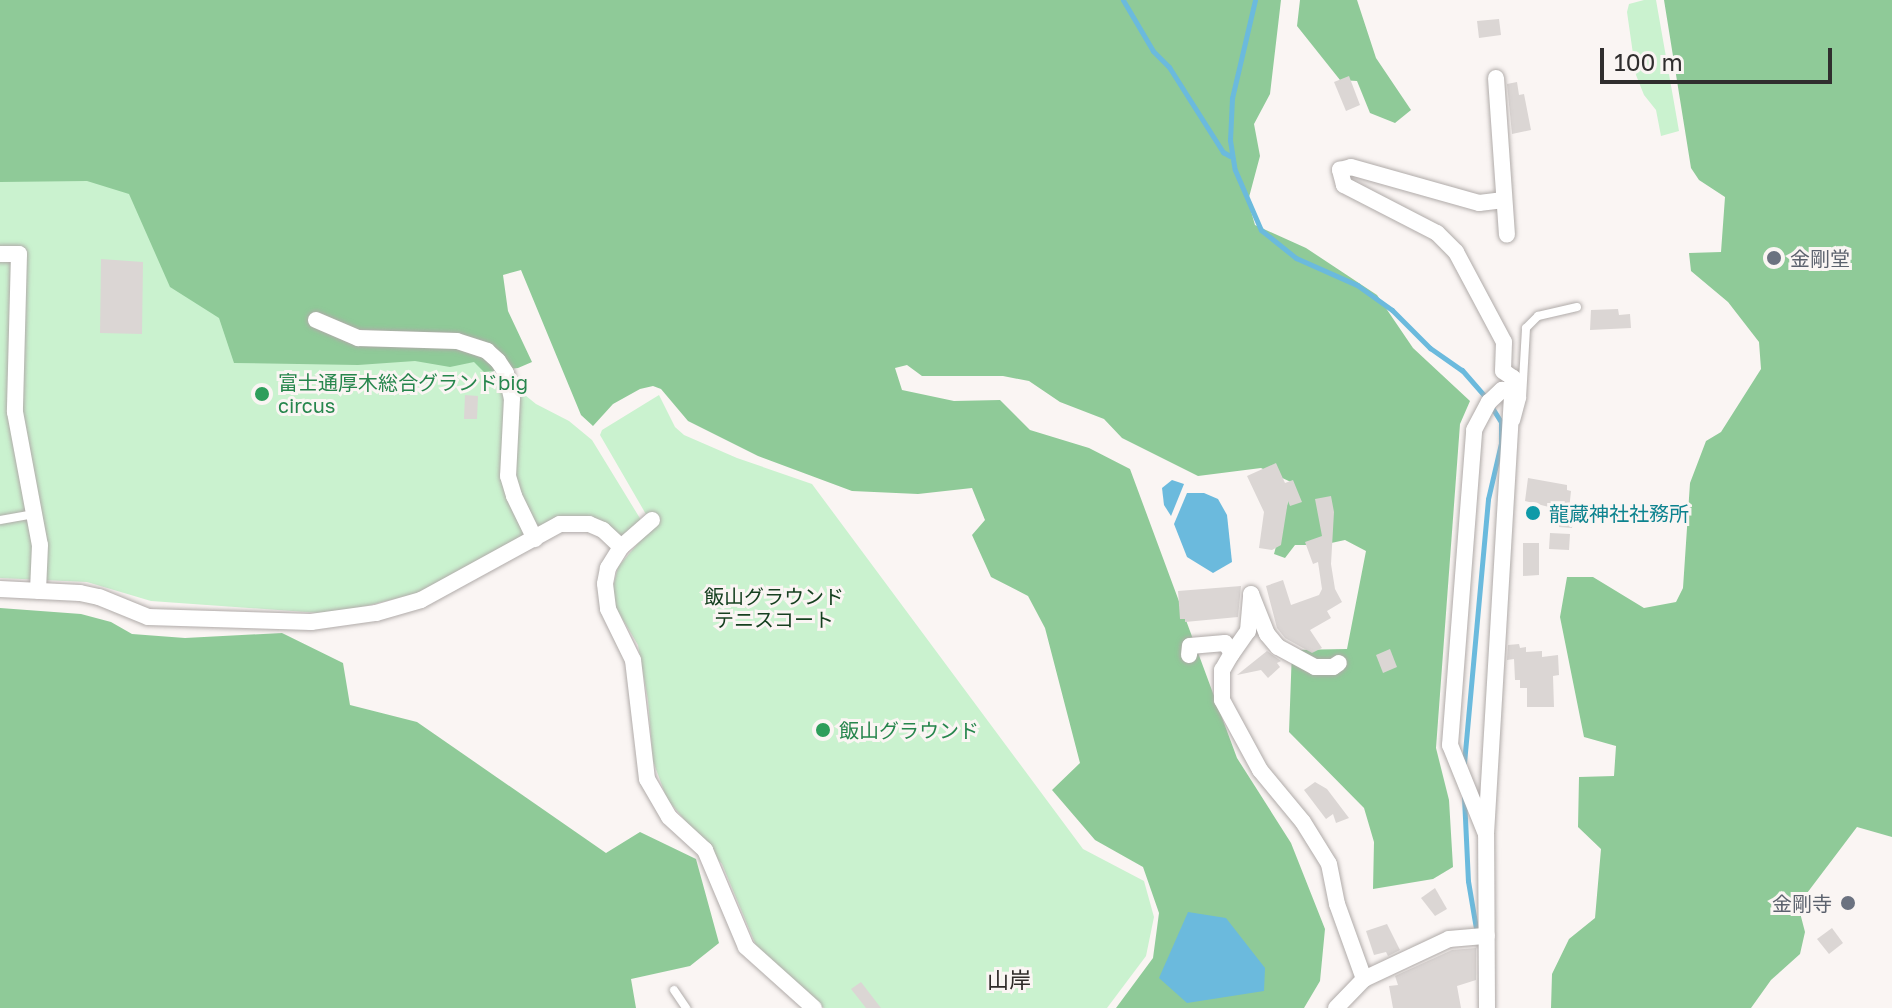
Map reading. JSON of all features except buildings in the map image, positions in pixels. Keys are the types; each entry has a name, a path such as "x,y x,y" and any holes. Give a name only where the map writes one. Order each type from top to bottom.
{"street":[{"path":"1496,78 1507,235"},
{"path":"1487,1008 1486,834 1513,378 1503,371 1504,342 1456,252 1437,233 1344,185 1340,170 1351,167 1479,203 1504,200"},
{"path":"0,254 19,254 15,412 40,545 38,591"},
{"path":"316,320 358,338 388,333 457,341 487,351 498,361 506,373 512,398 508,476 535,539"},
{"path":"1486,834 1450,745 1474,430 1489,402 1502,390 1513,392"},
{"path":"652,520 621,547 606,575 606,598 633,660 649,784 669,817 705,850 746,947 814,1008"},
{"path":"0,589 99,597 148,617 311,622 344,619 421,600 560,524 582,522 603,530 621,547"},
{"path":"1339,663 1333,667 1315,667 1278,647 1267,634 1251,594 1248,631 1222,670 1222,700 1260,770 1303,822 1329,864 1337,904 1364,979"},
{"path":"1189,655 1190,646 1225,643 1231,655"},
{"path":"1336,1008 1364,979 1449,939 1487,936"}],"lane":[{"path":"1510,425 1517,420 1522,398 1526,328 1538,316 1577,307"},
{"path":"0,520 34,514"},
{"path":"674,990 686,1008"}],"green space":[{"path":"0,0 1281,0 1270,94 1254,124 1260,156 1248,201 1255,225 1306,248 1377,295 1413,348 1470,401 1460,424 1436,748 1449,800 1453,867 1433,879 1373,889 1374,842 1364,808 1289,732 1292,650 1347,649 1366,551 1345,540 1322,545 1295,545 1285,558 1274,554 1293,483 1261,468 1198,476 1122,438 1104,419 1060,402 1029,381 1003,376 922,376 907,365 895,368 902,390 954,401 1000,400 1030,430 1089,448 1130,469 1237,758 1291,843 1325,929 1320,981 1304,1008 1116,1008 1153,958 1159,913 1143,867 1095,840 1052,790 1080,763 1045,628 1028,596 991,577 972,535 985,520 972,488 918,494 852,491 758,456 688,421 661,389 653,386 640,389 613,404 593,426 581,415 521,270 503,275 508,311 532,362 518,368 484,372 474,362 450,367 415,361 358,365 234,363 219,318 170,287 129,194 87,181 0,182"},
{"path":"1300,0 1357,0 1376,58 1411,110 1395,123 1370,113 1357,81 1340,80 1297,26"},
{"path":"1656,0 1679,131 1661,136 1656,110 1644,95 1636,75 1627,12 1629,4"},
{"path":"1664,0 1892,0 1892,837 1857,827 1798,905 1805,932 1800,954 1771,980 1751,1008 1551,1008 1552,974 1569,939 1595,918 1601,849 1578,827 1579,777 1614,776 1616,746 1584,737 1560,617 1567,577 1593,577 1644,608 1676,602 1683,588 1690,483 1706,441 1721,432 1761,369 1759,342 1728,302 1691,271 1689,253 1721,252 1725,197 1699,180 1691,168"},
{"name":"富士通厚木総合グランドbig circus","path":"0,164 99,166 466,347 536,404 569,421 592,440 641,520 620,538 572,517 434,589 334,614 151,601 87,582 0,578"},
{"name":"飯山グラウンド","path":"659,395 675,427 684,435 737,458 812,484 1083,849 1144,881 1154,917 1146,956 1107,1008 824,1008 760,955 722,864 667,799 653,761 648,700 638,645 616,608 613,587 618,567 656,522 647,516 600,435 602,430"},
{"path":"0,608 81,614 111,622 132,634 185,638 282,633 343,663 350,705 417,722 606,853 640,832 696,859 719,943 690,966 631,979 636,1008 0,1008"}],"water":[{"path":"1172,480 1184,484 1171,516 1164,505 1162,488"},
{"path":"1187,493 1204,493 1218,499 1227,515 1232,562 1213,573 1187,557 1174,524"},
{"path":"1188,912 1226,918 1265,968 1264,991 1187,1003 1159,978"}],"waterway":[{"path":"1123,0 1153,51 1169,67 1223,152 1230,156"},
{"path":"1255,0 1232,98 1230,140 1235,170 1261,230 1296,258 1357,285 1392,310 1430,348 1462,370 1486,398"},
{"path":"1464,763 1488,499 1501,443 1501,422 1491,406"},
{"path":"1464,797 1468,881 1477,934"}],"place":[{"name":"金剛堂","path":"1774,258"},
{"name":"富士通厚木総合グランドbig circus","path":"262,394"},
{"name":"龍蔵神社社務所","path":"1533,513"},
{"name":"飯山グラウンド","path":"823,730"},
{"name":"金剛寺","path":"1848,903"}],"district":[{"name":"山岸","path":"1009,980"}],"park label":[{"name":"飯山グラウンド テニスコート","path":"774,608"}]}
